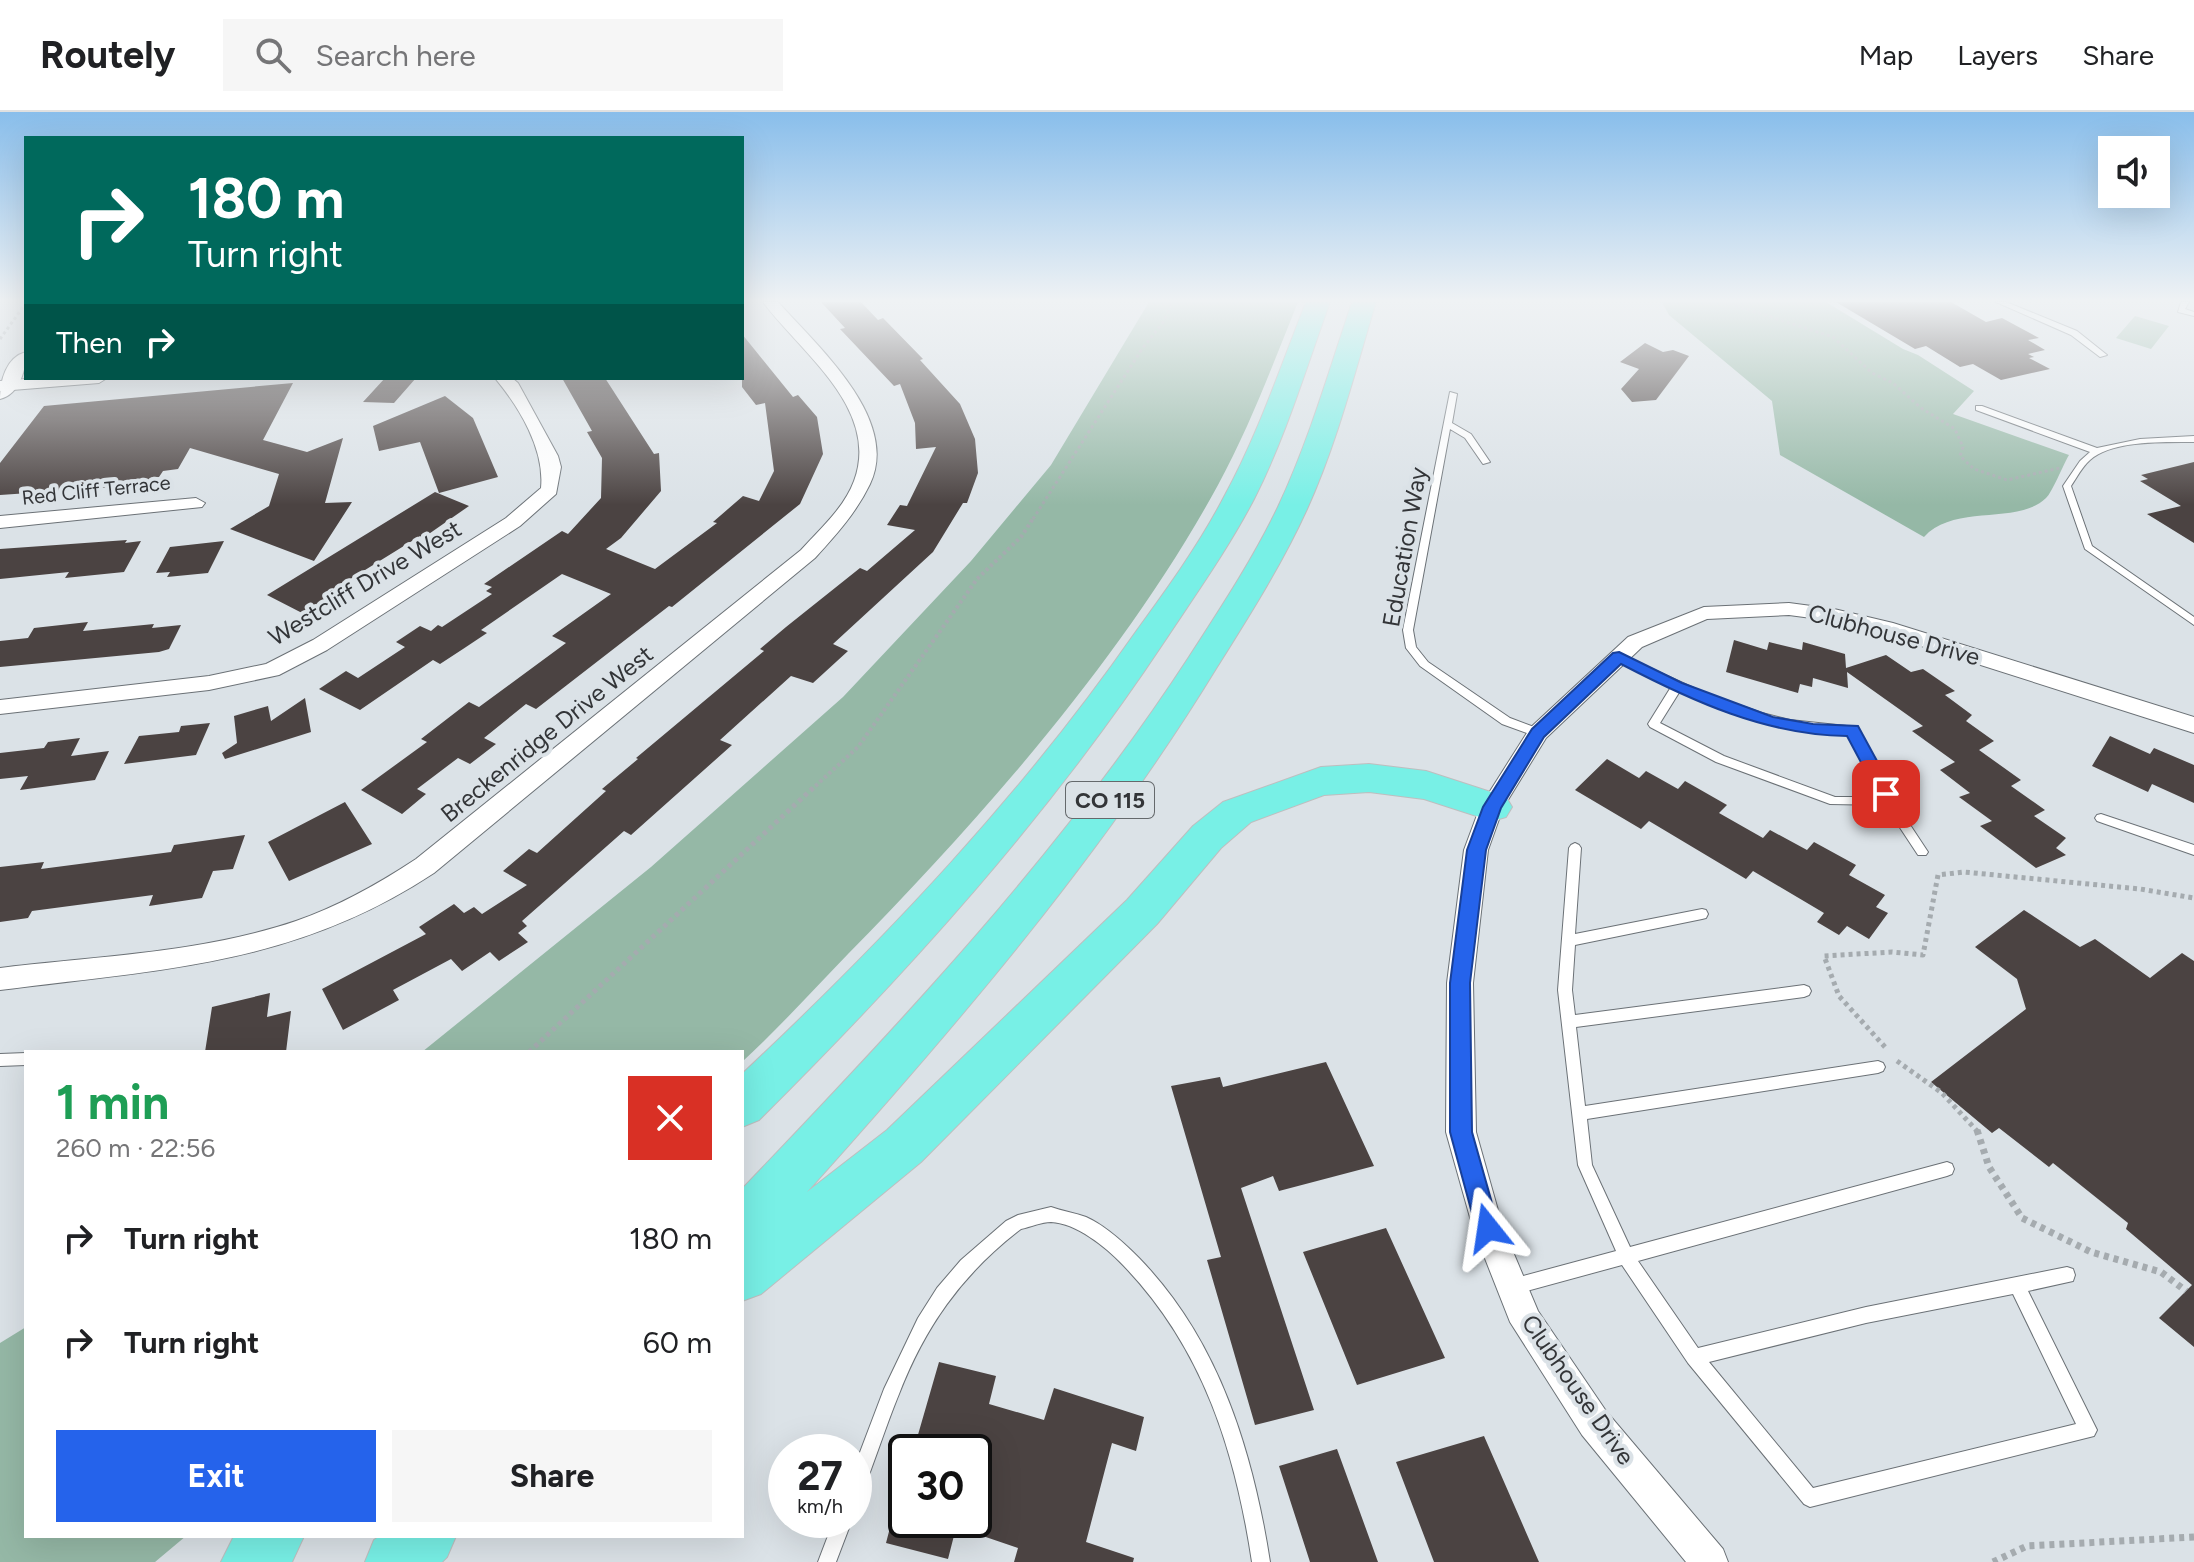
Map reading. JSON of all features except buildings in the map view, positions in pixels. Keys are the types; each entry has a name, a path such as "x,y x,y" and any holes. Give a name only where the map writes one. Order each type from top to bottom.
{"highway":[{"name":"CO 115","path":"744,1103 819,1032 952,889 1052,772 1124,679 1247,483 1291,370"},
{"name":"CO 115","path":"744,1224 882,1074 1014,920 1112,797 1182,699 1255,577 1299,493 1341,370"},
{"path":"744,1273 904,1146 1142,912 1207,837 1237,812 1321,781 1369,778 1426,785 1492,807"},
{"path":"252,1562 272,1538"},
{"path":"396,1562 424,1538"}],"street":[{"path":"2,389 17,370"},
{"name":"Breckenridge Drive West","path":"0,979 266,940 314,925 390,889 425,866 808,554 846,514 861,492 868,470 869,446 859,407 827,370"},
{"path":"2,389 81,380"},
{"name":"Westcliff Drive West","path":"0,707 209,683 272,670 320,645 513,522 550,490 549,456 512,386 505,380"},
{"name":"Red Cliff Terrace","path":"0,522 196,503"},
{"name":"Clubhouse Drive","path":"1710,1562 1594,1423 1526,1322 1488,1228 1461,1132 1460,983 1476,850 1492,807 1538,733 1635,642 1704,613 1789,609 1834,615 1886,628 2194,725"}],"lane":[{"name":"Education Way","path":"1453,394 1408,630 1411,648 1424,664 1506,721 1538,733"},
{"path":"1979,408 2097,451"},
{"path":"1447,424 1468,436 1486,462"},
{"path":"2194,439 2148,441 2097,451 2088,456 2067,486 2088,547 2194,622"},
{"path":"1619,657 1677,686 1771,722 1813,730 1852,730 1888,801 1922,852"},
{"path":"1677,686 1654,724 1720,759 1834,801 1888,801"},
{"path":"2101,818 2194,850"},
{"path":"1575,848 1565,990 1585,1165 1627,1258 1694,1357 1810,1498 2088,1430 2017,1285"},
{"path":"1568,941 1702,914"},
{"path":"1568,1022 1804,991"},
{"path":"0,1060 24,1059"},
{"path":"1579,1114 1878,1067"},
{"path":"1512,1287 1947,1169"},
{"path":"872,1445 909,1349 935,1302 977,1254 1019,1222 1044,1215 1071,1218 1092,1228 1115,1247 1162,1297 1190,1335 1226,1413 1255,1517 1261,1562"},
{"path":"1694,1357 1866,1315 2067,1275"},
{"path":"827,1562 836,1538"}],"path":[{"path":"531,1050 858,747 977,579 1021,537 1129,370"},
{"path":"1868,370 1893,383 1921,408 1955,429 1963,447 1960,456 1970,468 2000,480 2013,481 2028,477 2039,469 2079,470"},
{"path":"2186,1291 2161,1272 2091,1252 2022,1218 1989,1167 1978,1131 1942,1093 1900,1063 1839,996 1824,956 1892,952 1923,955 1938,875 1964,872 2140,889 2194,898"},
{"path":"1993,1562 2027,1546 2194,1537"}],"green space":[{"path":"1108,370 1271,370 1218,485 1181,548 1096,672 950,847 744,1060 744,1050 424,1050 651,867 843,697 971,561 1051,465"},
{"path":"1734,370 1941,370 1974,391 1953,414 2069,455 2046,498 2034,506 2003,514 1952,520 1924,537 1780,455 1772,401"},
{"path":"24,1328 24,1538 184,1538 155,1562 0,1562 0,1343"}],"route":[{"path":"1488,1228 1461,1132 1460,983 1476,850 1492,807 1538,733 1619,657 1677,686 1771,722 1813,730 1852,730 1886,794"}]}
